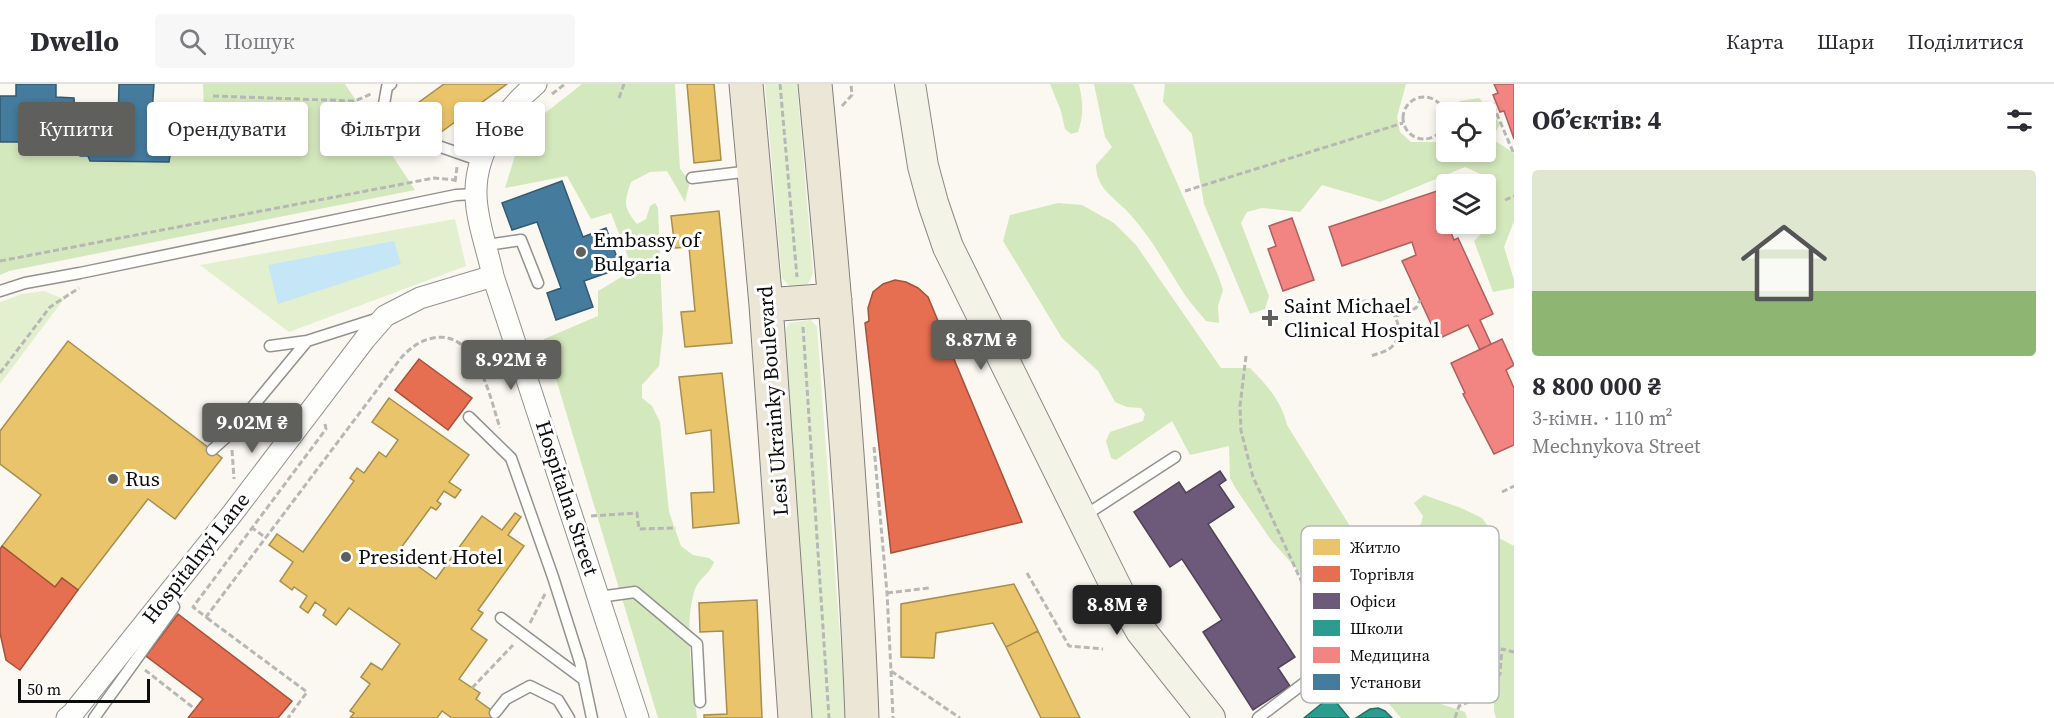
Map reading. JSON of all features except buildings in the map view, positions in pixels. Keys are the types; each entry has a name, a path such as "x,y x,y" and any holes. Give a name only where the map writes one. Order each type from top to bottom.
{"main road":[{"name":"Lesi Ukrainky Boulevard","path":"746,84 766,305 795,718"},
{"path":"829,91 835,300 858,597 862,718"},
{"path":"766,305 835,300"}],"street":[{"path":"910,84 923,166 948,247 1119,593 1141,631 1210,718"},
{"name":"Hospitalna Street","path":"542,91 505,116 481,161 476,194 479,218 493,276 638,718"},
{"name":"Hospitalnyi Lane","path":"67,718 168,595 385,316 420,298 493,276"}],"lane":[{"path":"391,84 387,87 384,104 387,116 401,133 481,161"},
{"path":"692,178 754,171"},
{"path":"0,291 25,283 456,195 476,194"},
{"path":"487,245 521,240 537,283"},
{"path":"270,346 307,341 385,316"},
{"path":"212,450 230,434 307,341"},
{"path":"469,417 511,458 580,662 592,718"},
{"path":"1081,518 1175,457"},
{"path":"599,597 635,592 697,644 699,702"},
{"path":"94,718 174,607 168,595"},
{"path":"501,618 583,679"},
{"path":"495,713 506,699 530,686 558,700 569,718"},
{"path":"1258,718 1301,686"}],"path":[{"path":"542,91 565,84"},
{"path":"619,98 624,84"},
{"path":"780,84 798,285"},
{"path":"829,91 843,105"},
{"path":"213,96 355,101"},
{"path":"1436,102 1433,99 1420,98 1408,104 1403,123 1411,135 1424,139 1436,135"},
{"path":"1496,107 1514,154"},
{"path":"1185,190 1403,123"},
{"path":"0,261 434,178 455,180"},
{"path":"1505,200 1514,196"},
{"path":"0,373 50,307 83,285"},
{"path":"1352,306 1368,300 1379,302 1389,307 1396,316 1398,325 1395,342 1389,349 1371,356"},
{"path":"1396,316 1416,308 1420,300"},
{"path":"803,327 829,718"},
{"path":"206,617 401,358 416,344 439,337 450,339 459,342 472,356 483,378 511,458"},
{"path":"1246,356 1240,406 1241,431 1253,477 1301,580"},
{"path":"288,718 307,692 193,607 326,429 317,401"},
{"path":"230,434 236,508"},
{"path":"873,444 887,593 893,718"},
{"path":"1503,492 1514,486"},
{"path":"591,517 637,513 639,529 676,528"},
{"path":"252,527 266,538"},
{"path":"1027,573 1069,646 1103,649"},
{"path":"887,593 929,588"},
{"path":"1499,676 1502,649 1514,652"},
{"path":"145,670 195,709"},
{"path":"891,671 960,718"},
{"path":"1455,718 1459,706 1466,703"}],"green space":[{"path":"203,84 345,84 357,102 320,102 320,156 393,156 415,190 9,271 0,275 0,142 18,142 18,156 135,156 135,152 147,151 147,156 308,156 308,102 204,102"},
{"path":"582,84 675,84 680,169 690,181 685,202 667,171 650,172 631,182 626,204 637,224 646,219 650,206 655,203 658,208 663,331 659,366 642,385 642,398 652,406 660,422 669,512 681,546 693,555 709,558 714,562 695,589 691,603 689,636 697,718 658,718 544,339 598,316 598,291 633,270 611,213 591,219 567,176 505,188 515,156 545,156 545,113"},
{"path":"765,84 797,84 813,273 808,284 800,288 791,286 782,278"},
{"path":"1050,84 1079,84 1082,108 1078,132 1071,134 1065,129 1061,111"},
{"path":"1094,84 1133,84 1218,275 1223,290 1218,306 1219,323 1206,321 1192,305 1143,230 1102,185 1096,165 1112,147 1105,137"},
{"path":"1165,84 1406,84 1397,117 1400,132 1411,142 1436,142 1436,162 1496,162 1496,142 1514,153 1514,221 1504,247 1514,280 1514,288 1493,292 1474,241 1481,234 1496,234 1496,174 1481,174 1465,167 1448,174 1436,174 1436,179 1380,202 1322,185 1300,212 1262,208 1247,212 1241,223 1269,296 1265,309 1250,314 1204,204 1192,134 1163,102"},
{"path":"1479,98 1482,102 1460,102 1460,101"},
{"path":"1496,119 1500,124 1496,132"},
{"path":"1058,203 1082,205 1114,223 1136,245 1221,368 1250,368 1262,380 1273,394 1287,425 1350,526 1301,526 1301,574 1271,540 1236,489 1230,478 1229,446 1190,455 1172,421 1116,460 1111,458 1106,441 1110,432 1143,421 1145,414 1141,408 1127,407 1115,402 1098,371 1062,338 1003,241 1010,215"},
{"path":"455,219 466,266 289,332 200,265"},
{"path":"44,291 64,299 0,384 0,302 22,294"},
{"path":"811,320 817,327 846,718 811,718 784,332 789,323"},
{"path":"1424,495 1482,518 1488,526 1418,526 1421,524 1423,516 1414,503"},
{"path":"1499,538 1514,546 1514,718 1496,718 1494,703 1499,703"},
{"path":"1388,703 1441,703 1465,712 1467,718 1401,718"}],"water":[{"path":"394,241 401,264 278,304 268,265"}],"place":[{"name":"Embassy of Bulgaria","path":"581,252"},
{"name":"Saint Michael Clinical Hospital","path":"1270,318"},
{"name":"Rus","path":"113,479"},
{"name":"President Hotel","path":"346,557"}]}
